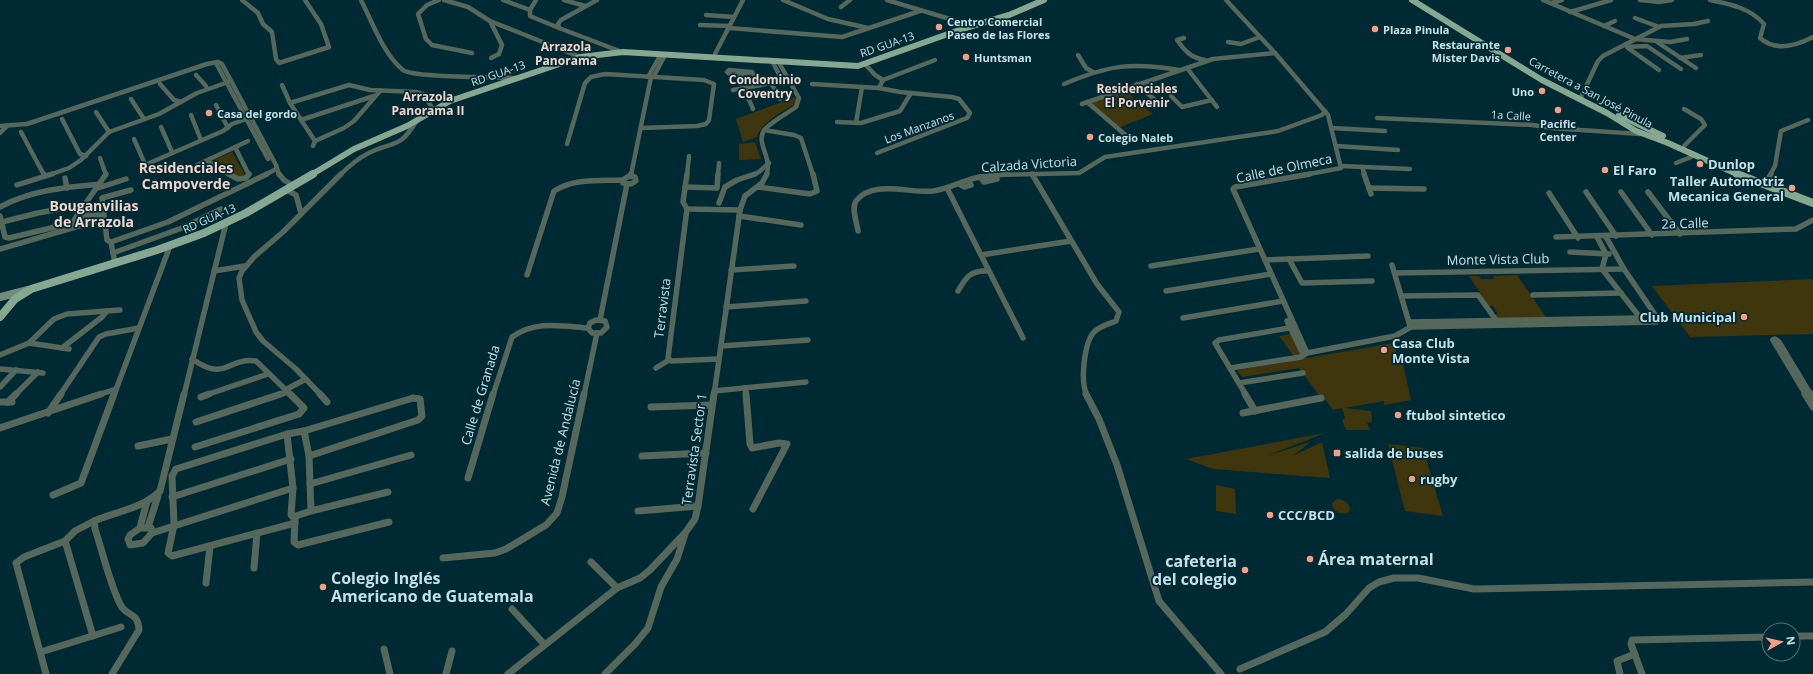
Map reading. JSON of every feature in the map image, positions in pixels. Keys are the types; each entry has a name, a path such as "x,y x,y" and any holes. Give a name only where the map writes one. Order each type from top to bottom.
{"main road":[{"name":"RD GUA-13","path":"0,317 15,299 31,289 115,264 191,238 226,223 365,143 399,129 450,101 578,56 623,52 847,66 867,64 972,26 1008,15 1044,0"},
{"name":"Carretera a San José Pinula","path":"1412,0 1474,40 1546,82 1601,109 1630,128 1754,181 1813,203"},
{"name":"Carretera a San José Pinula","path":"1416,0 1540,77 1684,146 1766,182 1813,200"},
{"path":"1546,82 1581,97"},
{"path":"1630,128 1630,123 1637,123"},
{"path":"1644,135 1652,134 1652,130"}],"street":[{"path":"242,0 258,13 263,24 272,32 276,61 281,63 328,48 329,45 321,24 305,0"},
{"path":"361,0 389,55 405,72 422,75 516,78"},
{"path":"439,0 427,5 418,14 427,42 432,45 472,53"},
{"path":"444,0 468,7 490,21 578,56"},
{"path":"503,0 530,10"},
{"path":"509,3 515,0"},
{"path":"536,0 530,10 530,16 623,52"},
{"path":"564,0 585,6"},
{"path":"559,28 558,24 561,20 597,0"},
{"path":"715,54 743,0"},
{"path":"783,0 828,19 870,28"},
{"path":"841,7 850,0"},
{"path":"887,0 972,26"},
{"name":"Calle de Olmeca","path":"1226,0 1275,53 1330,118 1344,166 1341,168 1298,177 1235,187 1234,193 1291,317 1292,328"},
{"path":"1543,0 1604,26 1641,46"},
{"path":"1551,3 1562,0"},
{"path":"1570,12 1611,0"},
{"path":"1640,0 1659,2 1672,0"},
{"path":"1710,0 1736,7 1760,19 1764,24 1760,38 1770,45 1788,47 1813,37"},
{"path":"700,25 838,37 847,36 920,11"},
{"path":"706,16 734,17"},
{"path":"1635,18 1659,27"},
{"path":"1604,26 1615,20"},
{"path":"490,21 502,45 499,54 491,58"},
{"path":"1581,97 1598,61 1603,56 1659,27 1694,24 1708,21"},
{"path":"1228,42 1242,44 1260,37"},
{"path":"1184,38 1177,40 1187,54 1193,59 1206,61"},
{"path":"1633,41 1670,42 1687,39"},
{"path":"1657,42 1696,68"},
{"path":"1659,70 1627,48 1647,46 1681,69"},
{"path":"1129,138 1084,103 1206,61 1227,56 1275,53"},
{"path":"527,275 554,191 561,185 573,183 636,181 636,178 631,176 640,128 651,77 663,54"},
{"path":"1078,55 1086,68 1093,72"},
{"path":"1680,58 1701,55"},
{"path":"882,79 935,60"},
{"path":"740,213 746,195 758,187 765,179 769,163 761,140 764,130 796,107 799,102 799,98 789,80 775,61"},
{"path":"775,61 780,79"},
{"path":"0,126 27,124 207,64 218,62 217,65 228,80 272,166 296,195 300,213"},
{"path":"867,64 882,79"},
{"path":"1064,84 1093,72 1115,67 1143,66 1180,70"},
{"path":"1187,68 1217,107"},
{"path":"777,71 783,70"},
{"path":"752,72 760,85"},
{"path":"568,142 585,83 589,78 605,74 704,80 713,82 710,120 706,124 701,126 640,128"},
{"path":"196,75 206,86"},
{"path":"733,90 771,83 780,79 789,80"},
{"path":"879,88 882,79"},
{"path":"197,93 206,86 228,80"},
{"path":"17,185 69,168 86,156 109,132 159,114 197,93 228,80"},
{"path":"771,83 780,99"},
{"path":"160,84 174,100 181,102"},
{"name":"Los Manzanos","path":"812,84 879,88 911,93 943,95 959,99 970,113 967,118 877,153"},
{"path":"1137,84 1155,100"},
{"path":"282,85 290,103 315,141"},
{"path":"290,103 346,85 380,91 416,92 423,94 433,109"},
{"path":"856,123 862,87"},
{"path":"744,88 753,109"},
{"path":"313,146 315,141 344,128 354,121 380,91"},
{"name":"Los Manzanos","path":"837,122 856,123 900,112 911,93"},
{"path":"301,120 376,96"},
{"path":"1171,96 1182,107 1212,100"},
{"path":"130,98 144,119"},
{"path":"216,105 228,128"},
{"path":"1684,109 1701,119 1705,124 1684,146"},
{"name":"Calzada Victoria","path":"947,188 959,184 964,187 971,185 972,183 968,181 980,177 984,182 995,180 997,179 995,175 1079,173 1085,171 1105,157 1278,131 1322,115 1325,111"},
{"path":"96,112 109,132"},
{"path":"191,115 201,140"},
{"name":"1a Calle","path":"1377,118 1533,126 1626,132 1644,135"},
{"path":"62,119 80,154 86,156"},
{"path":"145,165 172,152 249,120"},
{"path":"327,402 306,379 261,339 252,325 239,288 239,278 245,266 289,227 300,213 351,164 365,154 401,142 408,135 417,120"},
{"path":"1766,182 1775,166 1781,131 1808,120"},
{"path":"0,133 7,126"},
{"path":"161,127 172,152"},
{"path":"1332,128 1384,131"},
{"path":"1575,128 1624,130 1630,128"},
{"path":"758,187 810,194 817,191 809,160 801,138 794,135 764,130"},
{"path":"21,132 45,176"},
{"path":"134,139 148,171"},
{"path":"197,165 248,141"},
{"path":"1339,146 1398,150"},
{"path":"207,160 238,180 244,179 249,174 235,148"},
{"path":"1676,163 1696,155"},
{"name":"Terravista","path":"669,360 668,358 687,209 683,202 689,156"},
{"path":"0,216 5,237 9,238 72,223 100,186 106,175 100,158"},
{"path":"685,187 716,188 719,163"},
{"path":"719,202 725,187 737,180 759,172 769,163"},
{"path":"1344,166 1410,169"},
{"path":"1362,167 1371,194"},
{"path":"111,242 168,222 276,169"},
{"path":"1032,174 1097,284 1119,312 1116,321 1101,326 1093,334 1087,349 1082,378 1085,392 1099,419 1117,465 1158,601 1221,674"},
{"path":"65,178 67,188"},
{"path":"244,179 249,183"},
{"path":"0,207 7,203 26,197 67,188 100,186 126,180"},
{"path":"600,320 625,182"},
{"path":"858,231 854,209 855,202 864,193 882,189 915,191 947,188 1023,338"},
{"path":"1369,188 1424,189"},
{"path":"115,264 111,242 107,240 102,198 131,190"},
{"path":"1586,192 1615,234"},
{"path":"1620,192 1651,233"},
{"path":"1648,192 1679,232"},
{"path":"1549,193 1578,238"},
{"path":"2,222 38,213 87,204"},
{"path":"113,253 182,228 221,209"},
{"path":"687,209 740,213 801,225"},
{"name":"Terravista Sector 1","path":"508,674 544,644 617,588 640,578 650,570 685,533 695,519 706,453 740,213"},
{"path":"80,214 103,215"},
{"path":"0,249 103,215"},
{"name":"2a Calle","path":"1556,237 1578,238 1606,237 1615,234 1796,229 1813,220"},
{"path":"147,501 140,528 130,535 128,539 130,545 140,545 145,542 150,530 226,223"},
{"path":"182,228 191,238"},
{"path":"1597,237 1606,254 1602,269 1642,320"},
{"path":"1410,325 1642,320 1656,323 1658,321 1624,269 1606,237"},
{"path":"981,255 1071,241"},
{"path":"53,495 81,482 170,246"},
{"path":"1151,266 1259,249"},
{"path":"1570,252 1616,255"},
{"path":"1265,260 1368,256"},
{"path":"1289,259 1302,283 1372,281"},
{"path":"1392,265 1410,325"},
{"path":"214,271 245,266"},
{"path":"731,270 794,266"},
{"name":"Monte Vista Club","path":"1395,273 1624,269"},
{"path":"958,291 966,277 971,272 979,270 988,271"},
{"path":"1166,291 1271,274"},
{"path":"0,297 31,289"},
{"path":"1533,295 1621,293"},
{"path":"1402,296 1476,295 1481,298 1496,320"},
{"path":"726,308 806,301"},
{"path":"1183,318 1284,301"},
{"path":"0,355 29,343 59,317 67,314 120,310"},
{"path":"62,348 102,317 107,311"},
{"path":"600,320 607,323 607,327 604,331 597,333 590,332 588,328 590,323 600,320"},
{"path":"1230,368 1301,357 1305,354 1396,336 1410,325 1496,320 1549,322"},
{"name":"Calle de Granada","path":"468,478 479,437 512,337 521,330 530,326 588,328"},
{"path":"48,413 99,337 106,334 139,328"},
{"path":"1255,411 1215,345 1217,341 1292,328 1305,354"},
{"name":"Avenida de Andalucía","path":"443,558 502,551 539,530 557,513 562,497 597,333"},
{"path":"721,346 808,340"},
{"path":"29,343 69,349"},
{"path":"192,359 205,368 217,370 253,360 304,408 302,412 195,447"},
{"path":"656,368 669,360 719,359"},
{"path":"1813,398 1790,364 1813,407"},
{"path":"0,369 40,373 11,402 0,402"},
{"path":"0,387 16,370"},
{"path":"1239,383 1303,373"},
{"path":"201,397 268,374"},
{"path":"196,422 287,391 306,379"},
{"path":"714,391 806,382"},
{"path":"745,388 750,444 752,448 757,449 779,442 787,444 753,510"},
{"path":"0,428 116,389"},
{"path":"309,456 418,420 422,416 420,399 413,398 304,432 287,434 176,469 172,476 174,525 168,552 169,555 175,556 257,533 295,519 311,511 388,492"},
{"path":"1243,413 1322,398"},
{"path":"651,407 712,405"},
{"path":"304,432 309,456 311,511"},
{"path":"287,434 291,459 291,515 295,519 294,542 298,545 302,545 389,522"},
{"path":"138,446 172,439"},
{"path":"642,456 706,453"},
{"path":"310,484 411,455"},
{"path":"172,497 291,459"},
{"path":"140,528 150,530 174,525 292,488"},
{"path":"46,674 16,563 24,557 65,541 75,531 106,515 147,501 158,495"},
{"path":"638,511 698,506"},
{"path":"94,521 95,529 120,605 125,612 137,618 139,623 139,630 112,674"},
{"path":"254,568 257,533"},
{"path":"605,674 635,644 648,628 661,587 677,559 685,533"},
{"path":"65,541 93,636"},
{"path":"206,583 210,546"},
{"path":"591,562 617,588"},
{"path":"1240,669 1325,632 1346,614 1369,588 1380,582 1394,578 1418,578 1474,588 1813,582"},
{"path":"512,609 544,644"},
{"path":"41,652 121,627"},
{"path":"1801,636 1813,636"},
{"path":"1642,674 1631,644 1632,640 1761,637"},
{"path":"384,649 390,674"},
{"path":"446,674 452,651"},
{"path":"1620,674 1618,661 1634,654"},
{"path":"516,674 519,665"}],"shaded area":[{"path":"1123,89 1153,114 1118,128 1087,102"},
{"path":"796,97 797,100 795,104 767,122 757,137 743,142 736,119"},
{"path":"755,142 761,159 739,160 739,144"},
{"path":"232,152 245,175 237,179 212,161"},
{"path":"1517,275 1548,320 1499,321 1495,315 1498,314 1493,306 1489,306 1469,276 1479,276 1481,279 1494,279 1493,276"},
{"name":"Club Municipal","path":"1813,279 1813,334 1690,337 1652,286"},
{"path":"1291,334 1302,358 1296,359 1279,336"},
{"path":"1394,343 1398,358 1401,355 1411,400 1384,405 1384,401 1344,408 1371,411 1372,422 1367,423 1370,430 1346,430 1342,420 1345,418 1342,408 1333,410 1321,394 1318,394 1299,368 1242,377 1237,370"},
{"path":"1325,433 1266,456 1310,442 1293,456 1322,442 1330,478 1213,469 1186,459"},
{"path":"1388,444 1423,448 1443,516 1405,511"},
{"path":"1216,485 1235,489 1236,514 1216,511"},
{"path":"1337,499 1343,500 1347,503 1350,508 1349,512 1340,513 1335,510 1332,503"}],"place":[{"name":"Centro Comercial Paseo de las Flores","path":"939,27"},
{"name":"Plaza Pinula","path":"1375,29"},
{"name":"Restaurante Mister Davis","path":"1508,50"},
{"name":"Huntsman","path":"966,57"},
{"name":"Uno","path":"1542,91"},
{"name":"Pacific Center","path":"1558,110"},
{"name":"Casa del gordo","path":"209,113"},
{"name":"Colegio Naleb","path":"1090,137"},
{"name":"Dunlop","path":"1700,164"},
{"name":"El Faro","path":"1605,170"},
{"name":"Taller Automotriz Mecanica General","path":"1792,188"},
{"name":"Club Municipal","path":"1744,317"},
{"name":"Casa Club Monte Vista","path":"1384,350"},
{"name":"ftubol sintetico","path":"1398,415"},
{"name":"salida de buses","path":"1337,453"},
{"name":"rugby","path":"1412,479"},
{"name":"CCC/BCD","path":"1270,515"},
{"name":"Área maternal","path":"1310,559"},
{"name":"cafeteria del colegio","path":"1245,570"},
{"name":"Colegio Inglés Americano de Guatemala","path":"323,587"}],"district":[{"name":"Arrazola Panorama","path":"566,53"},
{"name":"Condominio Coventry","path":"765,86"},
{"name":"Residenciales El Porvenir","path":"1137,95"},
{"name":"Arrazola Panorama II","path":"428,103"},
{"name":"Residenciales Campoverde","path":"186,176"},
{"name":"Bouganvilias de Arrazola","path":"94,214"}]}
